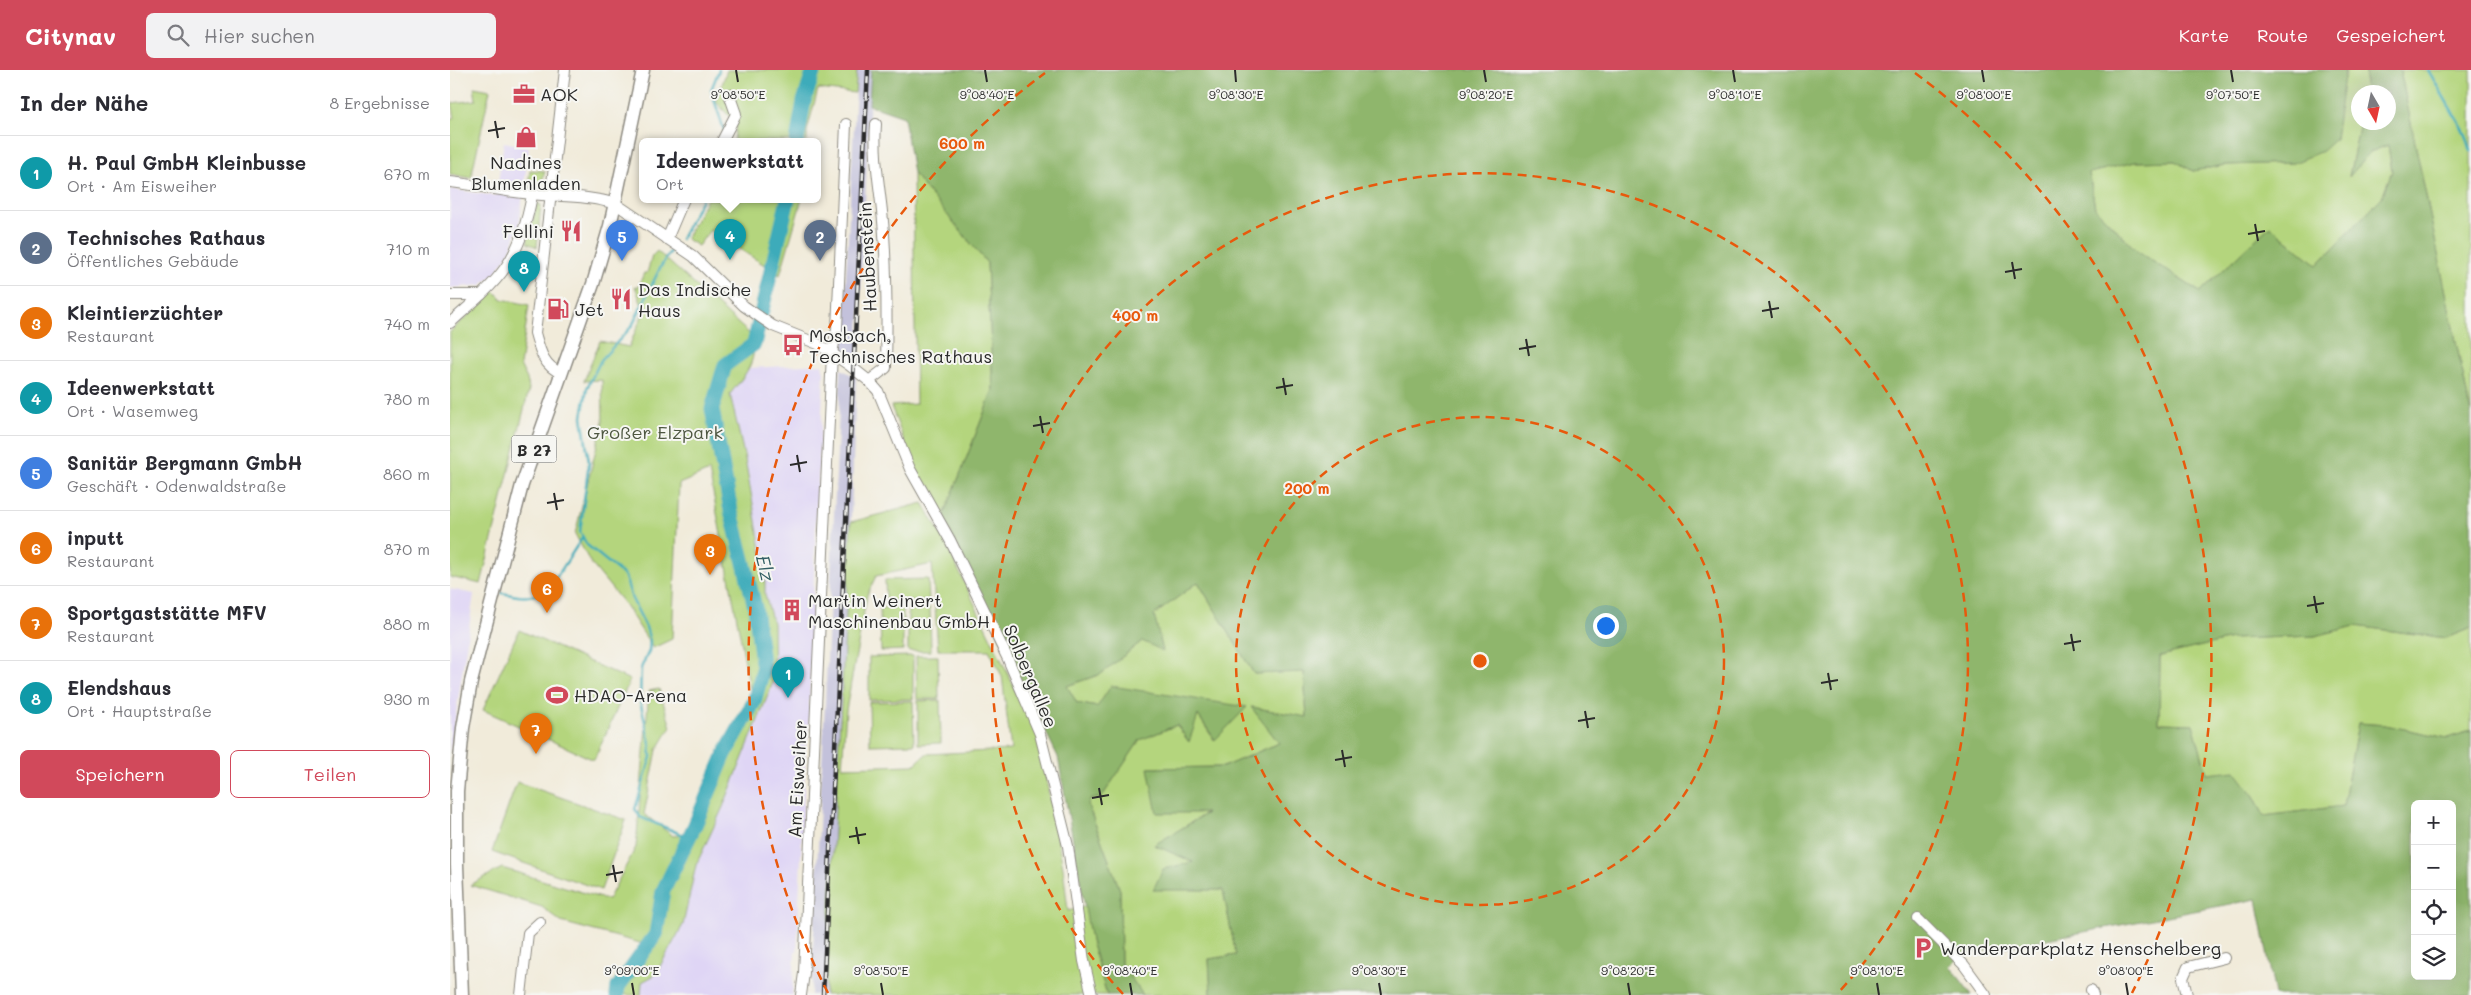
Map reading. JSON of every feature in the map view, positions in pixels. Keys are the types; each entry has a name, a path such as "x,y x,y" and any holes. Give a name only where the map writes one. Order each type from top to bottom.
{"main road":[{"name":"B 27","path":"462,995 456,826 459,759 468,699 516,504 593,284 616,204 643,70"}],"street":[{"path":"561,373 552,369 540,354 535,333 565,70"},
{"path":"724,138 736,114 730,94"},
{"name":"Am Eisweiher","path":"801,995 805,963 832,354 837,329 846,124"},
{"name":"Haubenstein","path":"869,381 886,368 887,300 884,233 874,149 876,124"},
{"path":"450,182 532,195 551,194 602,200 616,204"},
{"path":"450,323 504,272 524,234 532,195"},
{"path":"667,239 682,203"},
{"name":"Solbergallee","path":"616,204 693,256 744,306 773,326 804,337 832,354 869,381 883,401 890,424 910,470 950,540 1007,656 1040,734 1068,846 1084,961 1092,995"},
{"path":"450,295 481,295"},
{"path":"1918,919 1964,965 1986,995"},
{"path":"520,995 528,933 540,922"},
{"path":"2187,995 2183,978 2188,967 2224,958"}],"shaded area":[{"path":"857,70 871,70 858,358 842,352"},
{"path":"504,142 529,147 519,226 510,251 494,275 481,285 450,288 450,189 496,196"},
{"path":"822,364 824,374 816,517 808,740 806,740 797,951 795,951 792,995 641,995 642,982 683,925 696,865 723,807 774,680 773,623 765,594 765,572 745,459 730,394 750,368"},
{"path":"841,369 856,377 850,546 825,995 811,995"},
{"path":"450,589 474,594 450,753"}],"green space":[{"path":"727,70 857,70 855,93 818,89 807,131 807,138 734,138 736,123 716,102"},
{"path":"871,70 2345,70 2335,139 2322,151 2294,163 2225,165 2193,171 2175,161 2135,162 2089,173 2095,208 2138,252 2200,292 2270,226 2317,265 2382,197 2392,171 2388,145 2370,152 2349,177 2359,130 2396,130 2396,85 2365,85 2366,70 2400,70 2471,414 2471,628 2446,638 2355,626 2315,636 2231,639 2160,656 2159,723 2193,724 2207,774 2235,771 2254,796 2264,816 2343,806 2358,723 2385,725 2447,738 2471,731 2471,995 2275,995 2257,899 1963,955 1950,966 1972,995 1211,995 1209,959 1236,955 1223,890 1153,890 1163,869 1193,862 1154,845 1207,813 1157,813 1148,768 1223,767 1279,743 1251,707 1307,717 1304,672 1254,674 1198,582 1154,615 1163,651 1142,641 1101,674 1067,686 1077,703 1097,707 1111,686 1247,707 1215,740 1198,715 1189,742 1177,725 1140,740 1101,798 1090,799 1088,805 1120,890 1121,964 1143,995 1107,995 1091,941 1058,757 943,518 993,390 987,263 913,173 904,117 869,105"},
{"path":"2345,70 2366,70 2365,85 2351,85 2351,130 2359,130 2349,176 2370,152 2388,145 2392,171 2382,197 2317,265 2270,226 2200,292 2138,252 2095,208 2089,173 2135,162 2175,161 2193,171 2225,165 2294,163 2346,75"},
{"path":"2400,70 2471,70 2471,414"},
{"path":"474,87 490,90 471,178 450,174 450,118 455,118 452,103 476,100"},
{"path":"530,170 545,171 541,186 528,188"},
{"path":"913,173 987,263 993,390 943,518 914,467 891,406 916,404"},
{"path":"537,203 541,205 537,247 527,243"},
{"path":"705,203 801,203 780,275 710,230 698,246 686,239"},
{"name":"Großer Elzpark","path":"657,251 751,335 753,344 752,360 745,374 730,394 745,459 765,572 765,595 773,623 774,680 723,807 696,865 683,925 655,975 642,982 641,995 610,995 615,979 644,944 561,922 542,907 470,885 502,868 608,900 636,847 649,691 659,689 671,727 657,750 644,814 673,836 686,833 752,699 709,471 679,484 672,639 653,648 625,605 590,562 575,534 603,421 602,380 584,381 600,341 629,347 644,311 635,286 638,287 644,273 647,273 652,256"},
{"path":"494,291 502,299 529,305 520,365 527,379 529,389 481,584 450,577 450,332"},
{"path":"923,503 945,542 1038,737 1063,867 1068,911 1086,906 1091,941 1107,995 825,995 851,522","holes":["932,564 938,650 989,650 1002,676 1011,750 926,754 914,765 842,767 846,710 867,595 876,576"]},
{"path":"928,579 929,601 886,602 885,580"},
{"path":"1198,582 1254,674 1304,671 1307,718 1252,707 1279,743 1223,767 1149,768 1208,812 1155,845 1194,862 1154,889 1223,890 1236,955 1209,959 1211,995 1143,995 1121,964 1120,890 1088,805 1090,799 1101,798 1140,740 1177,725 1188,741 1198,715 1214,740 1247,707 1097,707 1077,703 1066,686 1101,674 1142,641 1154,615"},
{"path":"903,607 903,650 881,651 880,608"},
{"path":"908,608 930,608 931,651 908,651"},
{"path":"2355,626 2446,638 2471,628 2471,731 2447,738 2385,725 2358,723 2343,806 2264,816 2254,796 2207,774 2193,724 2159,723 2160,656 2231,639 2315,636"},
{"name":"HDAO-Arena","path":"519,630 630,680 594,760 483,710"},
{"path":"913,656 913,699 869,700 869,657"},
{"path":"916,656 938,656 939,699 917,699"},
{"path":"940,700 941,743 918,744 918,701"},
{"path":"913,701 914,744 870,745 869,702"},
{"path":"517,782 626,820 601,890 492,852"}],"waterway":[{"path":"719,70 711,90 724,130"},
{"name":"Elz","path":"798,138 804,101 814,70"},
{"path":"2428,70 2466,135 2471,151"},
{"path":"681,239 700,203"},
{"name":"Elz","path":"617,995 618,987 656,934 663,891 695,825 725,754 754,702 763,670 755,607 731,511 712,409 725,365 754,344 787,203"},
{"path":"670,252 660,268 632,326 601,360 587,388 582,417 589,462 580,532 587,545 625,576 632,599 646,627 650,641 649,651 641,668 640,701 650,743 651,757 635,809 640,817 688,837"},
{"path":"502,593 517,596 540,593 551,584 583,537"}],"railway":[{"path":"823,995 868,70"}],"place":[{"name":"AOK","path":"524,94"},
{"name":"Nadines Blumenladen","path":"526,137"},
{"name":"Fellini","path":"571,231"},
{"name":"Ideenwerkstatt","path":"730,260"},
{"name":"Sanitär Bergmann GmbH","path":"622,261"},
{"name":"Technisches Rathaus","path":"820,261"},
{"name":"Elendshaus","path":"524,292"},
{"name":"Das Indische Haus","path":"621,299"},
{"name":"Jet","path":"558,309"},
{"name":"Mosbach, Technisches Rathaus","path":"793,345"},
{"name":"Kleintierzüchter","path":"710,575"},
{"name":"Martin Weinert Maschinenbau GmbH","path":"792,610"},
{"name":"inputt","path":"547,613"},
{"name":"HDAO-Arena","path":"557,695"},
{"name":"H. Paul GmbH Kleinbusse","path":"788,698"},
{"name":"Sportgaststätte MFV","path":"536,754"},
{"name":"Wanderparkplatz Henschelberg","path":"1923,948"}]}
